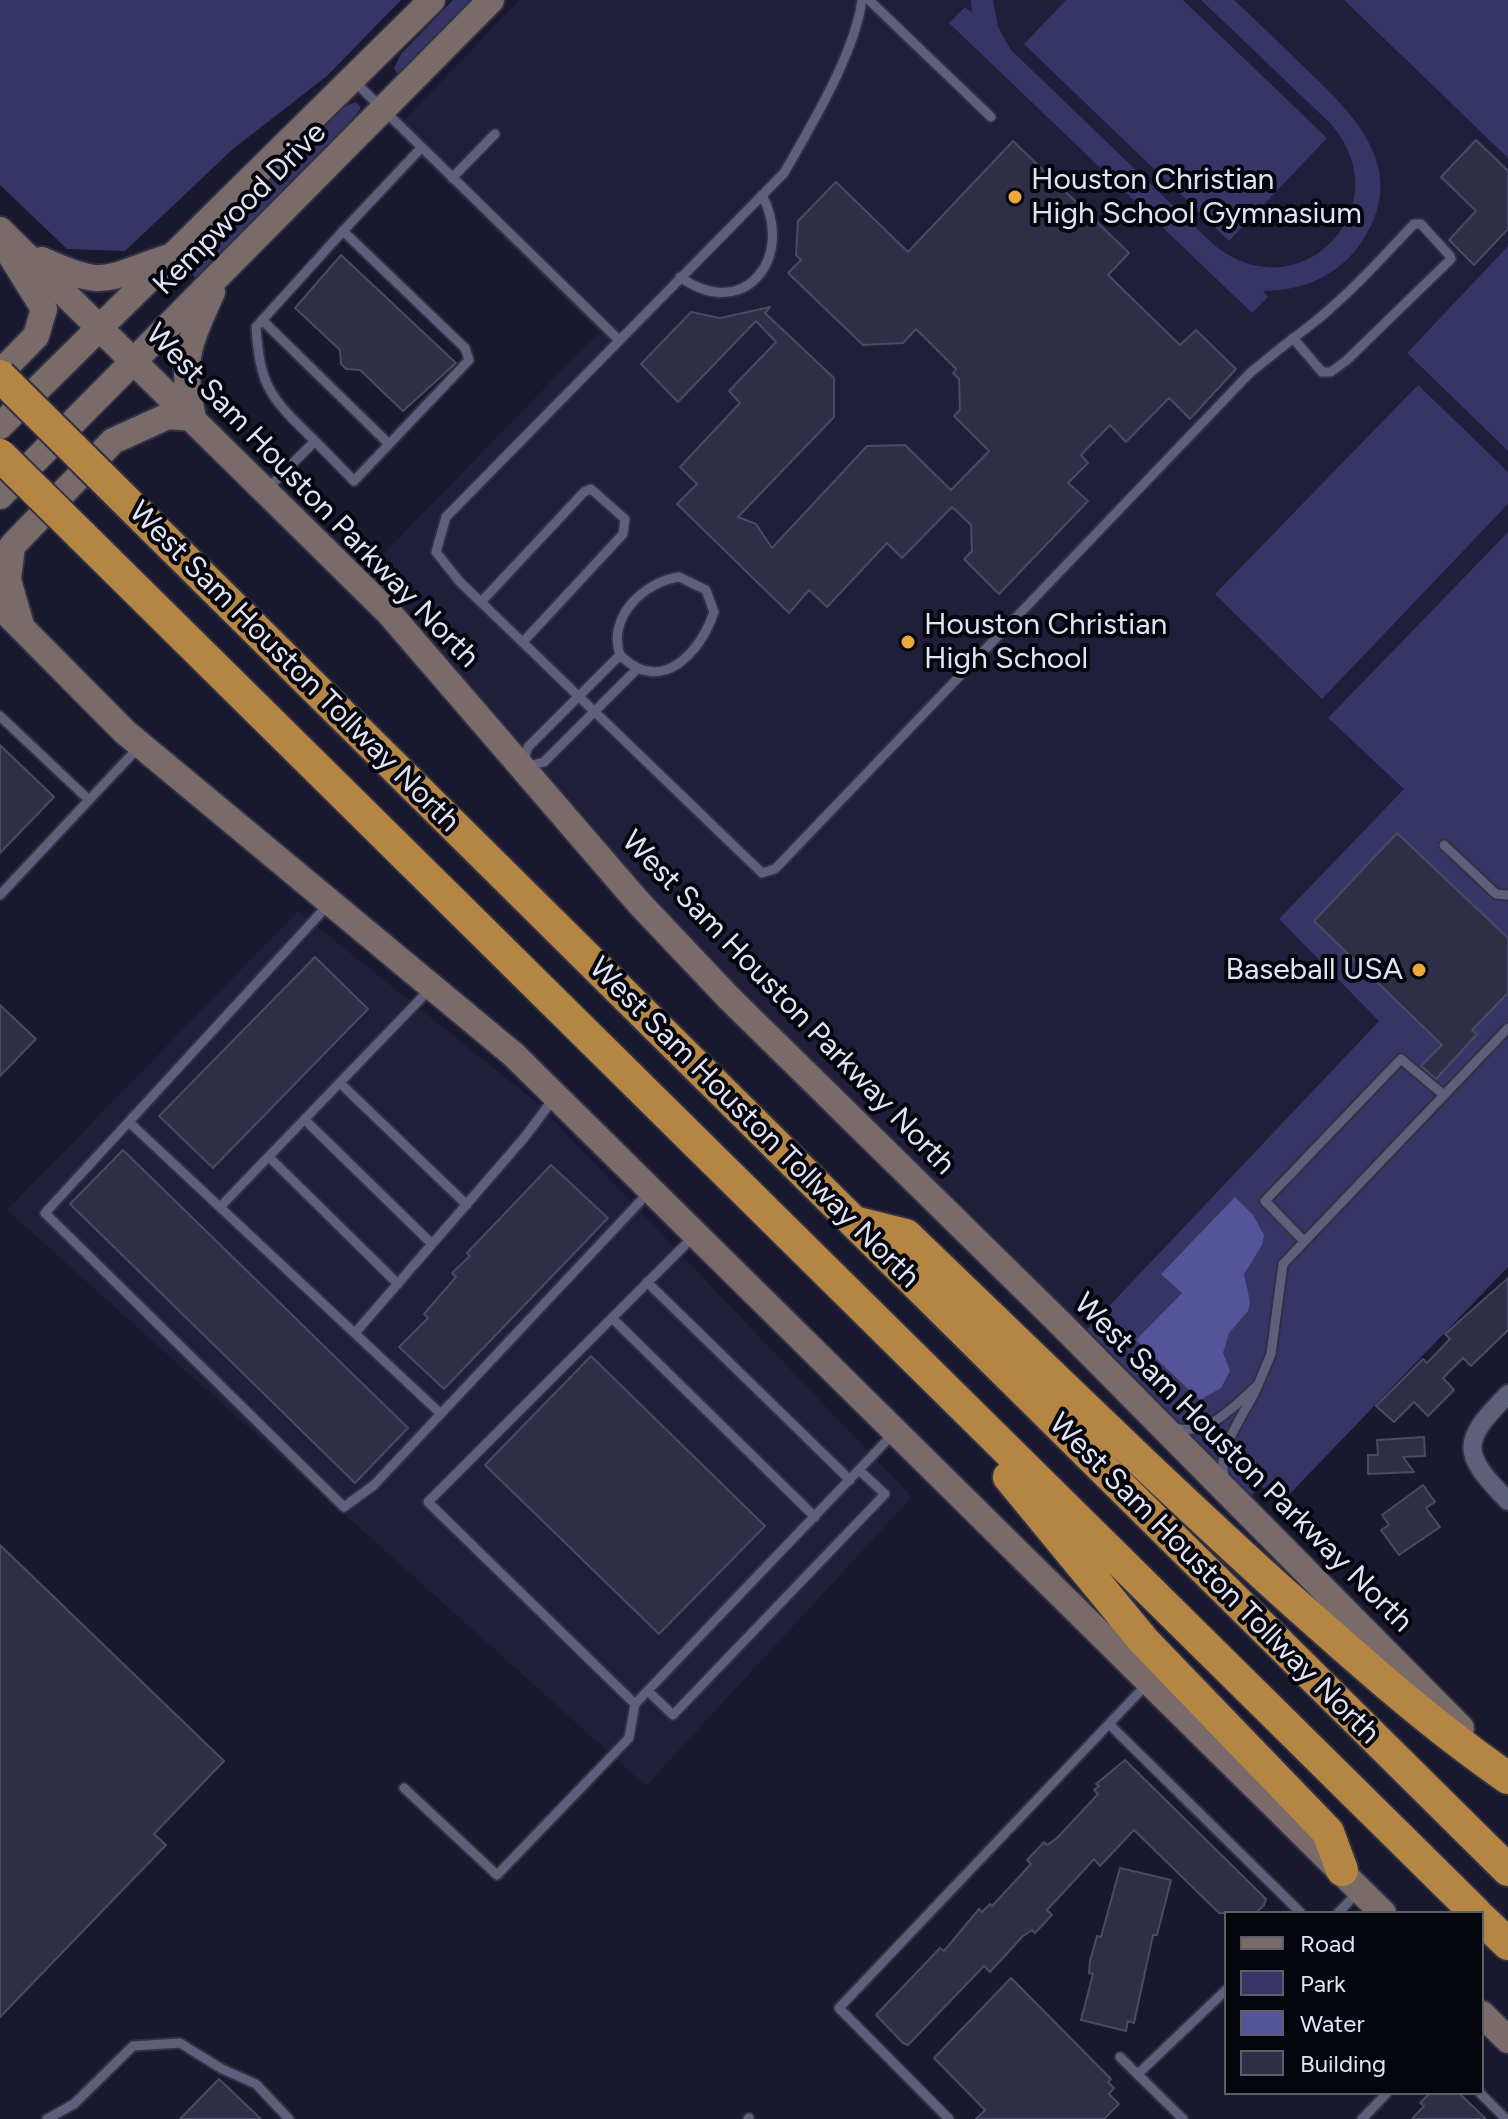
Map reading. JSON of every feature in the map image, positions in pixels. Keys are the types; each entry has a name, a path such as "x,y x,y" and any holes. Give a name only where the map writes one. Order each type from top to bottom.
{"highway":[{"name":"West Sam Houston Tollway North","path":"0,375 1508,1870"},
{"name":"West Sam Houston Tollway North","path":"0,455 1474,1911"},
{"path":"854,1222 906,1235 1236,1550 1441,1731 1508,1777"},
{"path":"884,1328 1144,1641 1328,1832 1351,1880"},
{"path":"1484,1921 1508,1944"}],"main road":[{"name":"Kempwood Drive","path":"0,426 432,0"},
{"name":"Kempwood Drive","path":"0,496 491,0"},
{"name":"West Sam Houston Parkway North","path":"0,230 102,326 389,613 639,903 729,998 1159,1423 1508,1777"},
{"path":"0,240 44,309 36,336 0,375"},
{"path":"24,252 81,278 97,280 114,278 174,255"},
{"path":"11,622 8,580 12,546 113,441 168,416 193,418 184,379 185,360 218,277"},
{"path":"0,606 11,622 141,746 514,1055 1381,1911"},
{"path":"1484,2016 1508,2040"}],"street":[{"path":"1508,1394 1475,1429 1471,1447 1475,1463 1508,1501"}],"lane":[{"path":"862,0 859,21 813,124 784,173 446,517 436,552 481,602 762,873 775,869 1249,374 1368,273 1414,224 1421,224 1450,256 1451,259 1331,372 1322,372 1293,338"},
{"path":"869,0 991,117"},
{"path":"353,80 619,340"},
{"path":"452,178 495,134"},
{"path":"343,231 465,348 469,360 354,481 271,398 258,352 256,327 343,231 421,148"},
{"path":"680,277 703,290 728,294 745,286 765,268 773,248 775,224 762,195"},
{"path":"262,320 389,444"},
{"path":"265,490 315,441"},
{"path":"481,602 584,492 591,489 625,519 623,534 523,642"},
{"path":"679,577 706,590 714,612 695,647 681,663 665,671 647,673 620,655 615,632 630,606 645,590 661,579 679,577"},
{"path":"521,768 528,747 620,655"},
{"path":"521,768 544,762 637,669"},
{"path":"0,716 89,800"},
{"path":"0,895 141,746"},
{"path":"1444,845 1496,894 1508,895"},
{"path":"330,903 45,1213 344,1507 374,1485 651,1190"},
{"path":"220,1207 432,987"},
{"path":"1231,1496 1221,1468 1226,1444 1246,1414 1271,1354 1283,1264 1508,1028"},
{"path":"1304,1241 1265,1201 1359,1102 1401,1059 1444,1095"},
{"path":"341,1084 467,1205"},
{"path":"355,1333 467,1205 555,1096"},
{"path":"305,1120 432,1244"},
{"path":"130,1123 441,1414"},
{"path":"269,1157 398,1284"},
{"path":"635,1704 428,1502 695,1234"},
{"path":"647,1282 850,1480"},
{"path":"612,1318 815,1517"},
{"path":"1159,1423 1185,1431 1208,1426 1258,1385"},
{"path":"404,1788 497,1875 629,1738 635,1704 895,1432"},
{"path":"648,1691 673,1715 885,1494 859,1470"},
{"path":"949,2119 839,2008 1149,1683"},
{"path":"1109,1724 1299,1911"},
{"path":"1339,1911 1351,1880"},
{"path":"1138,2074 1224,1992"},
{"path":"47,2119 74,2104 133,2046 180,2043 222,2069 256,2084 289,2119"},
{"path":"1120,2057 1183,2119"},
{"path":"1362,2119 1385,2095"},
{"path":"1482,2095 1506,2119"}],"shaded area":[{"name":"Houston Christian High School","path":"519,0 1344,0 1508,158 1508,246 1407,353 1508,451 1508,532 1328,718 1405,789 1279,919 1380,1020 1077,1340 729,998 357,581 599,332 394,131"},
{"path":"298,911 535,1101 912,1497 646,1786 7,1210"}],"green space":[{"path":"0,0 401,0 327,76 233,149 125,251 67,249 0,185"},
{"path":"453,0 478,0 398,75 394,68 401,54"},
{"path":"971,0 993,0 998,27 1011,50 1214,245 1247,263 1279,267 1308,259 1332,241 1348,217 1355,187 1350,155 1330,123 1201,0 1234,0 1343,106 1371,148 1379,170 1380,194 1374,219 1359,246 1340,266 1317,280 1291,288 1263,291 1268,297 1252,313 949,23 965,7 972,13"},
{"path":"1066,0 1183,0 1327,138 1229,241 1024,44"},
{"path":"1344,0 1508,0 1508,158"},
{"path":"356,102 361,107 346,132 197,280 191,273 292,151 337,111"},
{"path":"1508,246 1508,451 1407,353"},
{"path":"1418,385 1508,472 1508,504 1322,699 1215,594"},
{"name":"Baseball USA","path":"1508,532 1508,1267 1280,1504 1261,1486 1241,1506 1077,1340 1379,1021 1279,919 1404,789 1328,718"}],"water":[{"path":"1235,1197 1253,1215 1264,1235 1262,1245 1244,1274 1250,1302 1248,1311 1229,1333 1223,1353 1230,1371 1221,1388 1200,1400 1136,1340 1182,1293 1161,1274"}],"building":[{"path":"1476,140 1508,171 1508,229 1474,265 1449,240 1476,211 1441,177"},
{"path":"1013,141 1129,253 1108,275 1180,345 1196,330 1236,369 1190,419 1169,398 1126,442 1110,425 1081,455 1088,463 1068,483 1088,501 999,594 964,559 972,551 971,525 952,507 902,558 887,543 827,607 809,590 789,613 677,504 697,484 680,467 740,403 729,391 776,342 756,321 678,402 641,364 691,312 720,318 770,307 765,313 834,378 834,417 738,517 756,524 772,548 867,446 905,445 951,490 989,451 954,416 960,410 959,379 953,373 956,369 916,329 903,343 863,345 788,273 801,260 796,255 798,221 836,182 908,252"},
{"path":"341,255 456,363 403,411 360,370 346,369 341,364 340,350 295,308"},
{"path":"0,745 54,797 0,853"},
{"path":"1397,833 1508,938 1508,993 1472,1030 1477,1034 1436,1079 1421,1066 1442,1045 1314,921"},
{"path":"315,957 368,1009 213,1168 159,1116"},
{"path":"0,1005 36,1039 0,1076"},
{"path":"123,1150 408,1428 355,1483 70,1204"},
{"path":"551,1165 608,1218 444,1389 399,1347 428,1318 424,1314 456,1277 452,1273 470,1256 467,1253"},
{"path":"1508,1278 1508,1330 1471,1366 1463,1358 1443,1378 1454,1390 1428,1416 1414,1402 1394,1422 1376,1406 1423,1359 1427,1363 1450,1339 1445,1334"},
{"path":"591,1356 765,1526 659,1634 485,1465"},
{"path":"1424,1437 1425,1456 1403,1457 1414,1472 1368,1474 1368,1455 1378,1455 1377,1440"},
{"path":"1423,1485 1435,1502 1426,1508 1440,1527 1399,1555 1381,1530 1389,1525 1382,1515"},
{"path":"0,1545 224,1761 154,1834 166,1845 0,2017"},
{"path":"1125,1760 1266,1899 1264,1905 1258,1911 1219,1913 1134,1830 1100,1866 1094,1859 1047,1910 1052,1915 1035,1933 1032,1930 1022,1937 990,1972 984,1966 908,2045 903,2043 876,2015 940,1948 944,1951 979,1909 982,1912 990,1904 992,1906 1031,1864 1027,1860 1044,1842 1047,1845 1057,1838 1098,1794 1094,1790 1099,1786 1096,1784"},
{"path":"1120,1868 1171,1880 1157,1935 1153,1935 1134,2023 1128,2021 1126,2031 1081,2020 1093,1974 1089,1973 1090,1961 1097,1936 1101,1937"},
{"path":"1011,1978 1111,2079 1108,2082 1114,2088 1109,2094 1119,2104 1104,2119 976,2119 985,2110 934,2058"},
{"path":"219,2079 261,2119 180,2119"},
{"path":"1428,2095 1461,2095 1486,2119 1412,2119 1424,2106 1420,2103"}],"place":[{"name":"Houston Christian High School Gymnasium","path":"1015,197"},
{"name":"Houston Christian High School","path":"908,642"},
{"name":"Baseball USA","path":"1419,970"}]}
